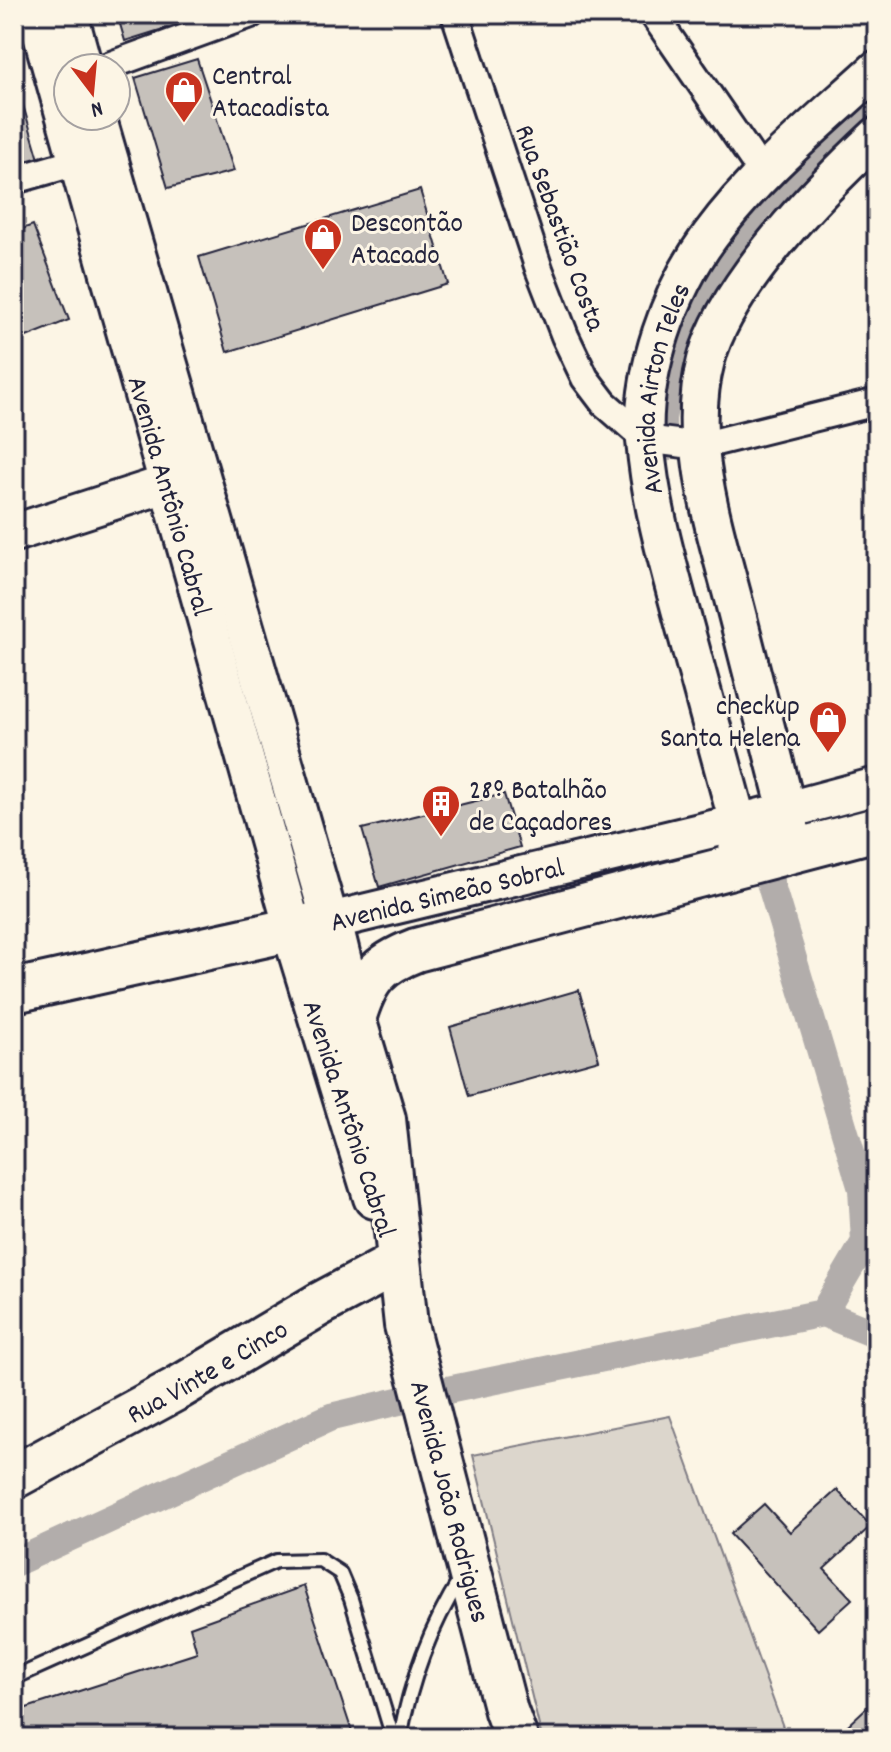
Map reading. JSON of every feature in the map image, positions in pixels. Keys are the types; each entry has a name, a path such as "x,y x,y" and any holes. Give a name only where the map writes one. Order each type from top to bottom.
{"main road":[{"name":"Avenida Antônio Cabral","path":"36,14 77,162 184,478"},
{"path":"69,14 80,52"},
{"name":"Avenida Airton Teles","path":"763,837 661,538 646,415 652,371 671,304 710,236 763,174 877,69"},
{"name":"Avenida Antônio Cabral","path":"101,132 184,478 312,925 353,1128 397,1263"},
{"name":"Avenida Airton Teles","path":"763,837 713,517 697,446 699,402 706,359 743,285 791,225 877,136"},
{"path":"14,533 184,478"},
{"name":"Avenida Simeão Sobral","path":"354,1019 362,990 379,969 401,956 593,904 763,837 877,786"},
{"name":"Avenida Simeão Sobral","path":"14,991 312,925 763,837 877,829"},
{"name":"Avenida Antônio Cabral","path":"312,925 354,1019 384,1119 397,1263"},
{"name":"Avenida João Rodrigues","path":"397,1263 406,1325 506,1711 516,1738"},
{"name":"Rua Vinte e Cinco","path":"14,1477 397,1263"}],"street":[{"path":"132,57 251,14"},
{"name":"Rua Sebastião Costa","path":"455,14 539,269 565,336 585,378 604,403 648,440"},
{"path":"653,14 763,174"},
{"path":"14,180 77,162"},
{"path":"648,440 697,446 877,402"}],"lane":[{"path":"14,1678 276,1561 320,1560 340,1573 351,1599 393,1738"},
{"path":"400,1738 408,1695 447,1601 468,1565"}],"shaded area":[{"path":"670,1416 787,1738 542,1738 473,1455"}],"building":[{"path":"117,14 211,14 125,41"},
{"name":"Central Atacadista","path":"197,59 234,171 168,188 135,78"},
{"path":"20,95 39,159 21,165 19,159 14,160 14,96"},
{"name":"Descontão Atacado","path":"420,190 448,284 227,352 199,257"},
{"path":"33,225 69,320 14,342 14,232"},
{"name":"28º Batalhão de Caçadores","path":"504,794 520,847 379,887 362,829"},
{"path":"579,990 599,1060 469,1096 450,1027"},
{"path":"837,1490 871,1526 824,1569 852,1599 818,1630 730,1534 764,1504 790,1532"},
{"path":"304,1586 354,1738 14,1738 14,1712 197,1653 190,1627"},
{"path":"877,1698 877,1738 835,1737"}],"waterway":[{"path":"662,449 662,418 682,324 712,270 760,205 877,100"},
{"path":"758,842 862,1189 865,1242 823,1313"},
{"path":"14,1563 331,1417 823,1313 877,1335"}],"place":[{"name":"Central Atacadista","path":"184,124"},
{"name":"Descontão Atacado","path":"323,271"},
{"name":"checkup Santa Helena","path":"828,754"},
{"name":"28º Batalhão de Caçadores","path":"441,838"}]}
